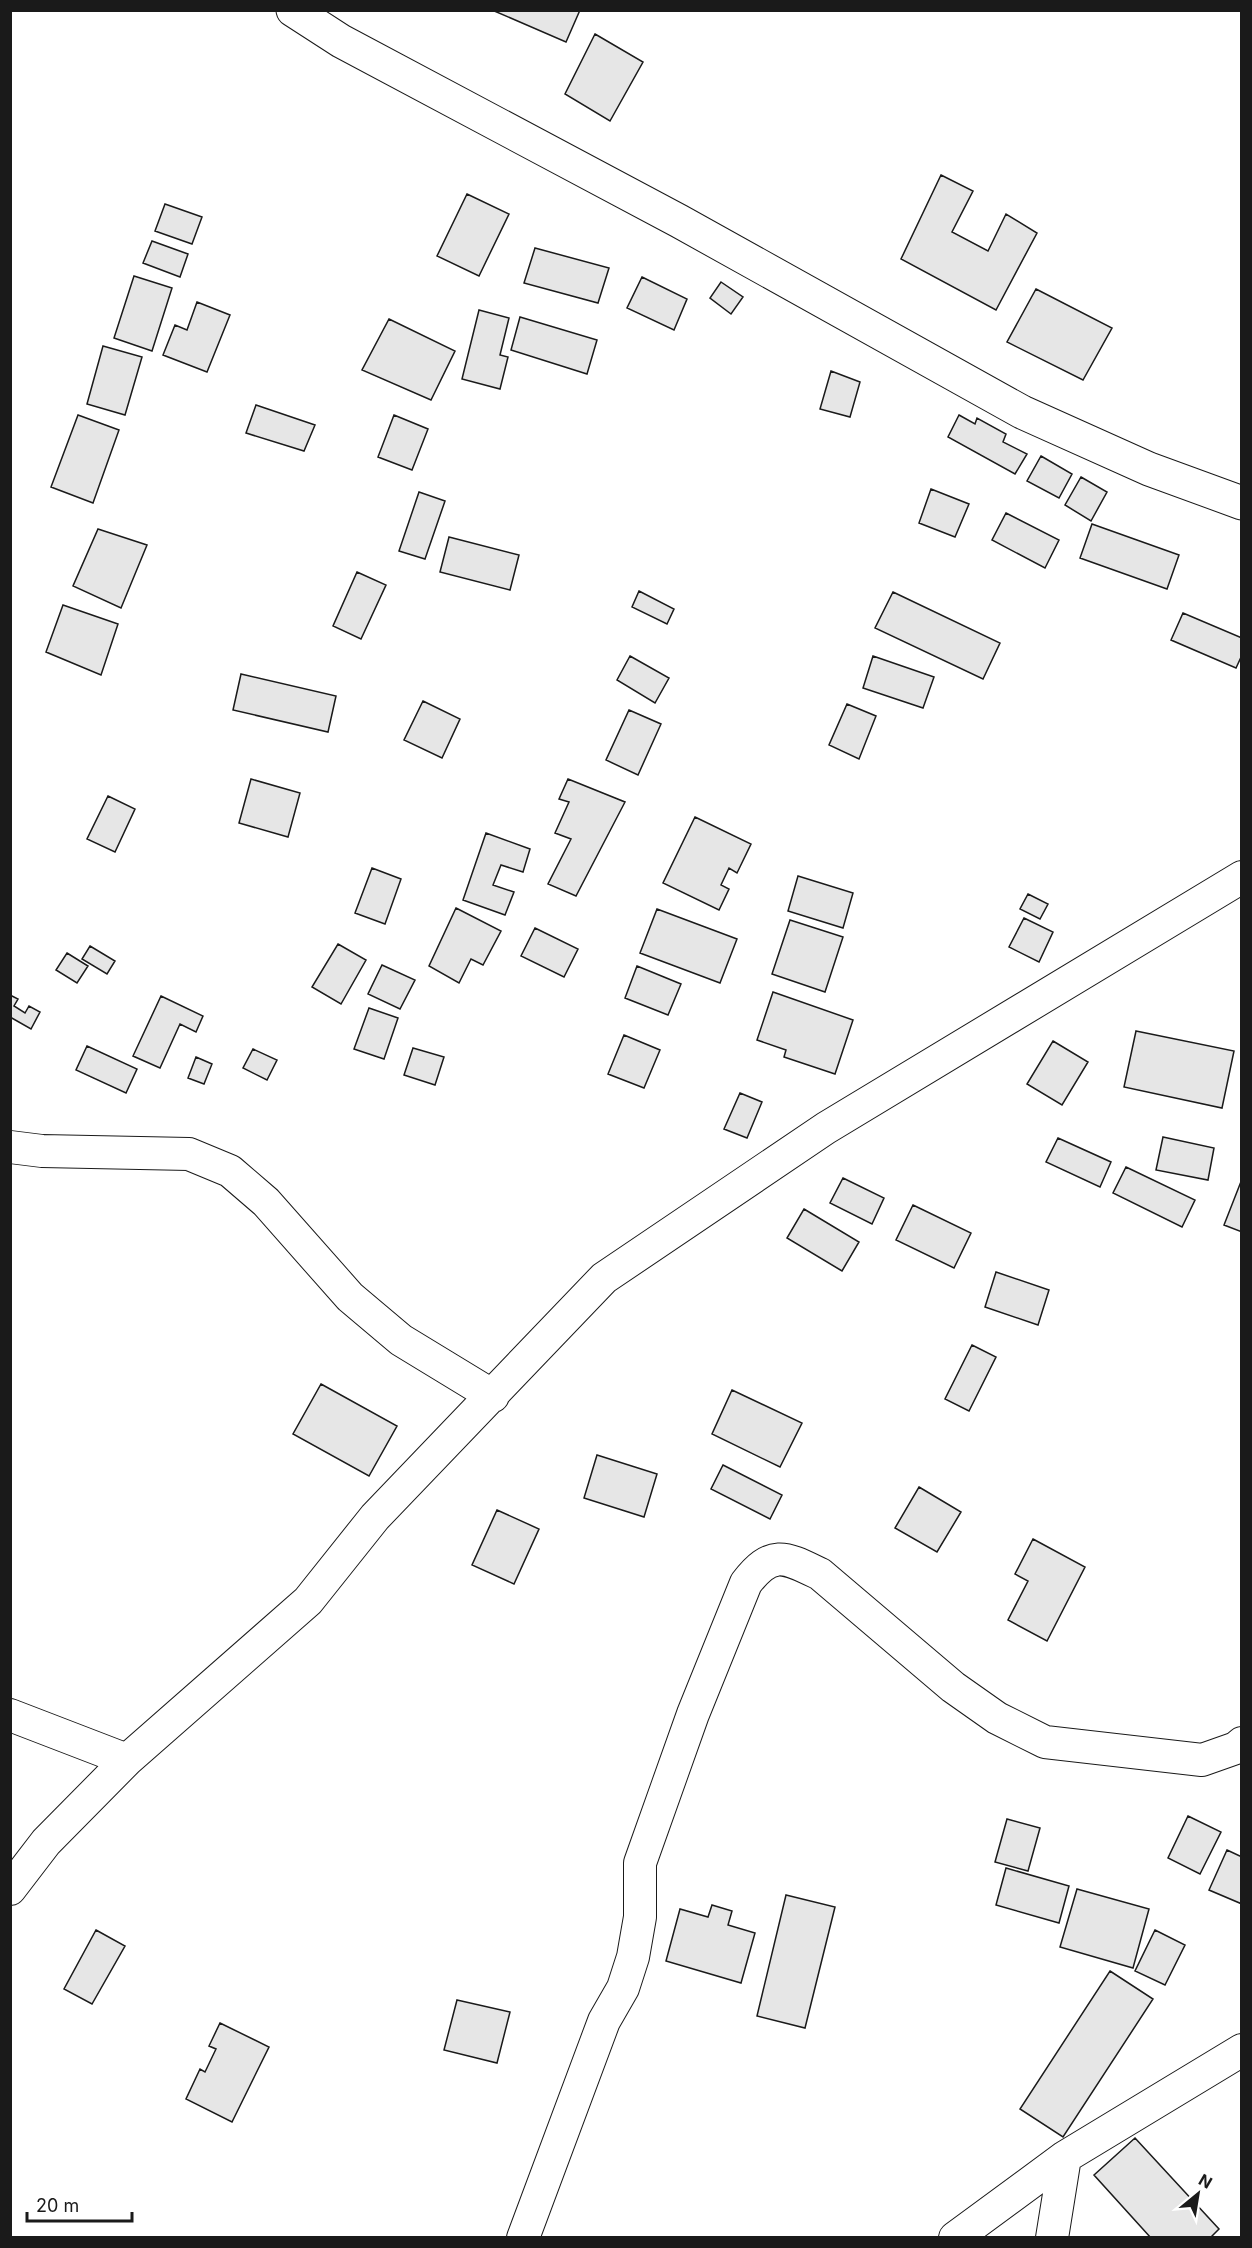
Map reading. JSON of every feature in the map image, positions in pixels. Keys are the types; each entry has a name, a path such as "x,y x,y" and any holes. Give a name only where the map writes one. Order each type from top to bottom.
{"main road":[{"path":"293,10 341,41 679,221 1022,412 1149,469 1242,503"}],"street":[{"path":"10,1889 46,1842 127,1760 308,1600 375,1517 604,1278 826,1128 1242,877"},
{"path":"10,1147 42,1151 189,1154 230,1171 266,1202 350,1297 401,1340 493,1396"},
{"path":"523,2238 604,2021 623,1988 630,1967 640,1917 640,1863 693,1714 746,1583 758,1568 774,1558 795,1562 820,1574 953,1687 997,1718 1045,1742 1202,1760 1236,1748 1242,1743"},
{"path":"10,1715 127,1760"},
{"path":"955,2238 1065,2157 1242,2050"},
{"path":"1052,2238 1065,2157"}],"building":[{"path":"492,10 580,10 566,42"},
{"path":"595,34 643,62 610,121 565,94"},
{"path":"941,175 973,191 952,232 988,251 1006,214 1037,233 996,310 901,259"},
{"path":"467,194 509,214 479,276 437,256"},
{"path":"165,204 202,217 192,244 155,231"},
{"path":"152,241 188,254 180,277 143,263"},
{"path":"535,248 609,268 598,303 524,283"},
{"path":"134,276 172,288 152,351 114,338"},
{"path":"642,277 687,299 674,330 627,308"},
{"path":"721,282 743,297 731,314 710,298"},
{"path":"1036,289 1112,328 1083,380 1007,342"},
{"path":"197,302 230,315 207,372 163,355 175,325 187,330"},
{"path":"479,310 509,318 500,355 508,357 500,389 462,379"},
{"path":"520,317 597,340 587,374 511,350"},
{"path":"389,319 455,351 431,400 362,370"},
{"path":"103,346 142,357 125,415 87,404"},
{"path":"831,371 860,382 850,417 820,409"},
{"path":"256,405 315,425 304,451 246,433"},
{"path":"78,415 119,430 93,503 51,487"},
{"path":"394,415 428,429 412,470 378,457"},
{"path":"959,415 975,424 977,418 1006,434 1003,442 1027,454 1015,474 948,437"},
{"path":"1041,456 1072,474 1059,498 1027,481"},
{"path":"1081,477 1107,492 1091,521 1065,505"},
{"path":"931,489 969,504 955,537 919,523"},
{"path":"419,492 445,501 425,559 399,551"},
{"path":"1006,513 1059,540 1045,568 992,540"},
{"path":"1092,524 1179,555 1167,589 1080,558"},
{"path":"98,529 147,545 121,608 73,586"},
{"path":"449,537 519,555 510,590 440,572"},
{"path":"357,572 386,585 361,639 333,626"},
{"path":"639,591 674,609 667,624 632,607"},
{"path":"893,592 1000,643 983,679 875,628"},
{"path":"63,605 118,624 101,675 46,652"},
{"path":"1183,613 1242,638 1242,655 1236,668 1171,640"},
{"path":"630,656 669,678 655,703 617,680"},
{"path":"873,656 934,677 923,708 863,688"},
{"path":"241,674 336,696 328,732 233,710"},
{"path":"423,701 460,719 442,758 404,740"},
{"path":"847,704 876,716 859,759 829,745"},
{"path":"629,710 661,724 638,775 606,760"},
{"path":"251,779 300,793 288,837 239,823"},
{"path":"568,779 625,802 576,896 548,884 571,839 555,833 569,802 559,799"},
{"path":"108,796 135,809 115,852 87,839"},
{"path":"695,817 751,844 737,873 729,868 721,885 729,889 719,910 663,883"},
{"path":"486,833 530,849 523,872 501,865 493,885 514,892 505,915 463,900"},
{"path":"372,868 401,879 385,924 355,913"},
{"path":"798,876 853,893 843,928 788,911"},
{"path":"1028,894 1048,904 1040,919 1020,909"},
{"path":"456,908 501,931 483,965 471,959 459,983 429,966"},
{"path":"657,909 737,939 720,983 640,953"},
{"path":"1024,918 1053,932 1039,962 1009,947"},
{"path":"790,920 843,937 825,992 772,974"},
{"path":"535,928 578,949 564,977 521,956"},
{"path":"338,944 366,960 341,1004 312,987"},
{"path":"90,946 115,961 107,974 82,959"},
{"path":"67,953 88,966 77,983 56,970"},
{"path":"382,965 415,980 400,1009 368,994"},
{"path":"637,966 681,984 668,1015 625,998"},
{"path":"773,992 853,1020 835,1074 784,1057 786,1050 757,1040"},
{"path":"10,995 18,999 14,1006 25,1013 29,1006 40,1012 31,1029 10,1017"},
{"path":"161,996 203,1016 196,1032 180,1024 160,1068 133,1056"},
{"path":"369,1008 398,1018 384,1059 354,1049"},
{"path":"1136,1031 1234,1051 1222,1108 1124,1087"},
{"path":"624,1035 660,1050 644,1088 608,1074"},
{"path":"1053,1041 1088,1062 1062,1105 1027,1084"},
{"path":"87,1046 137,1069 126,1093 76,1070"},
{"path":"413,1048 444,1057 435,1085 404,1075"},
{"path":"253,1049 277,1060 267,1080 243,1068"},
{"path":"196,1057 212,1064 204,1084 188,1078"},
{"path":"740,1093 762,1102 747,1138 724,1129"},
{"path":"1163,1137 1214,1148 1208,1180 1156,1170"},
{"path":"1058,1138 1111,1162 1100,1187 1046,1162"},
{"path":"1126,1167 1195,1200 1182,1227 1113,1193"},
{"path":"843,1178 884,1198 872,1224 830,1203"},
{"path":"1242,1179 1242,1232 1224,1225"},
{"path":"913,1205 971,1233 954,1268 896,1240"},
{"path":"804,1209 859,1242 842,1271 787,1238"},
{"path":"996,1272 1049,1290 1038,1325 985,1307"},
{"path":"972,1345 996,1357 969,1411 945,1399"},
{"path":"321,1384 397,1426 369,1476 293,1434"},
{"path":"732,1390 802,1423 780,1467 712,1434"},
{"path":"597,1455 657,1474 644,1517 584,1498"},
{"path":"723,1465 782,1495 770,1519 711,1489"},
{"path":"919,1487 961,1512 937,1552 895,1528"},
{"path":"497,1510 539,1529 514,1584 472,1565"},
{"path":"1033,1539 1085,1567 1047,1641 1008,1620 1028,1581 1015,1574"},
{"path":"1188,1816 1221,1832 1200,1874 1168,1858"},
{"path":"1007,1819 1040,1828 1028,1871 995,1862"},
{"path":"1227,1850 1242,1857 1242,1904 1209,1890"},
{"path":"1006,1868 1069,1886 1059,1923 996,1905"},
{"path":"1077,1889 1149,1909 1133,1968 1060,1947"},
{"path":"786,1895 835,1907 805,2028 757,2016"},
{"path":"712,1905 732,1911 728,1925 755,1933 741,1983 666,1961 680,1909 708,1917"},
{"path":"96,1930 125,1946 92,2004 64,1989"},
{"path":"1155,1930 1185,1945 1165,1985 1135,1971"},
{"path":"1110,1971 1153,1999 1063,2137 1020,2109"},
{"path":"457,2000 510,2012 497,2063 444,2050"},
{"path":"220,2023 269,2047 232,2122 186,2099 200,2069 205,2072 216,2049 209,2046"},
{"path":"1135,2138 1219,2229 1210,2238 1151,2238 1094,2175"}]}
